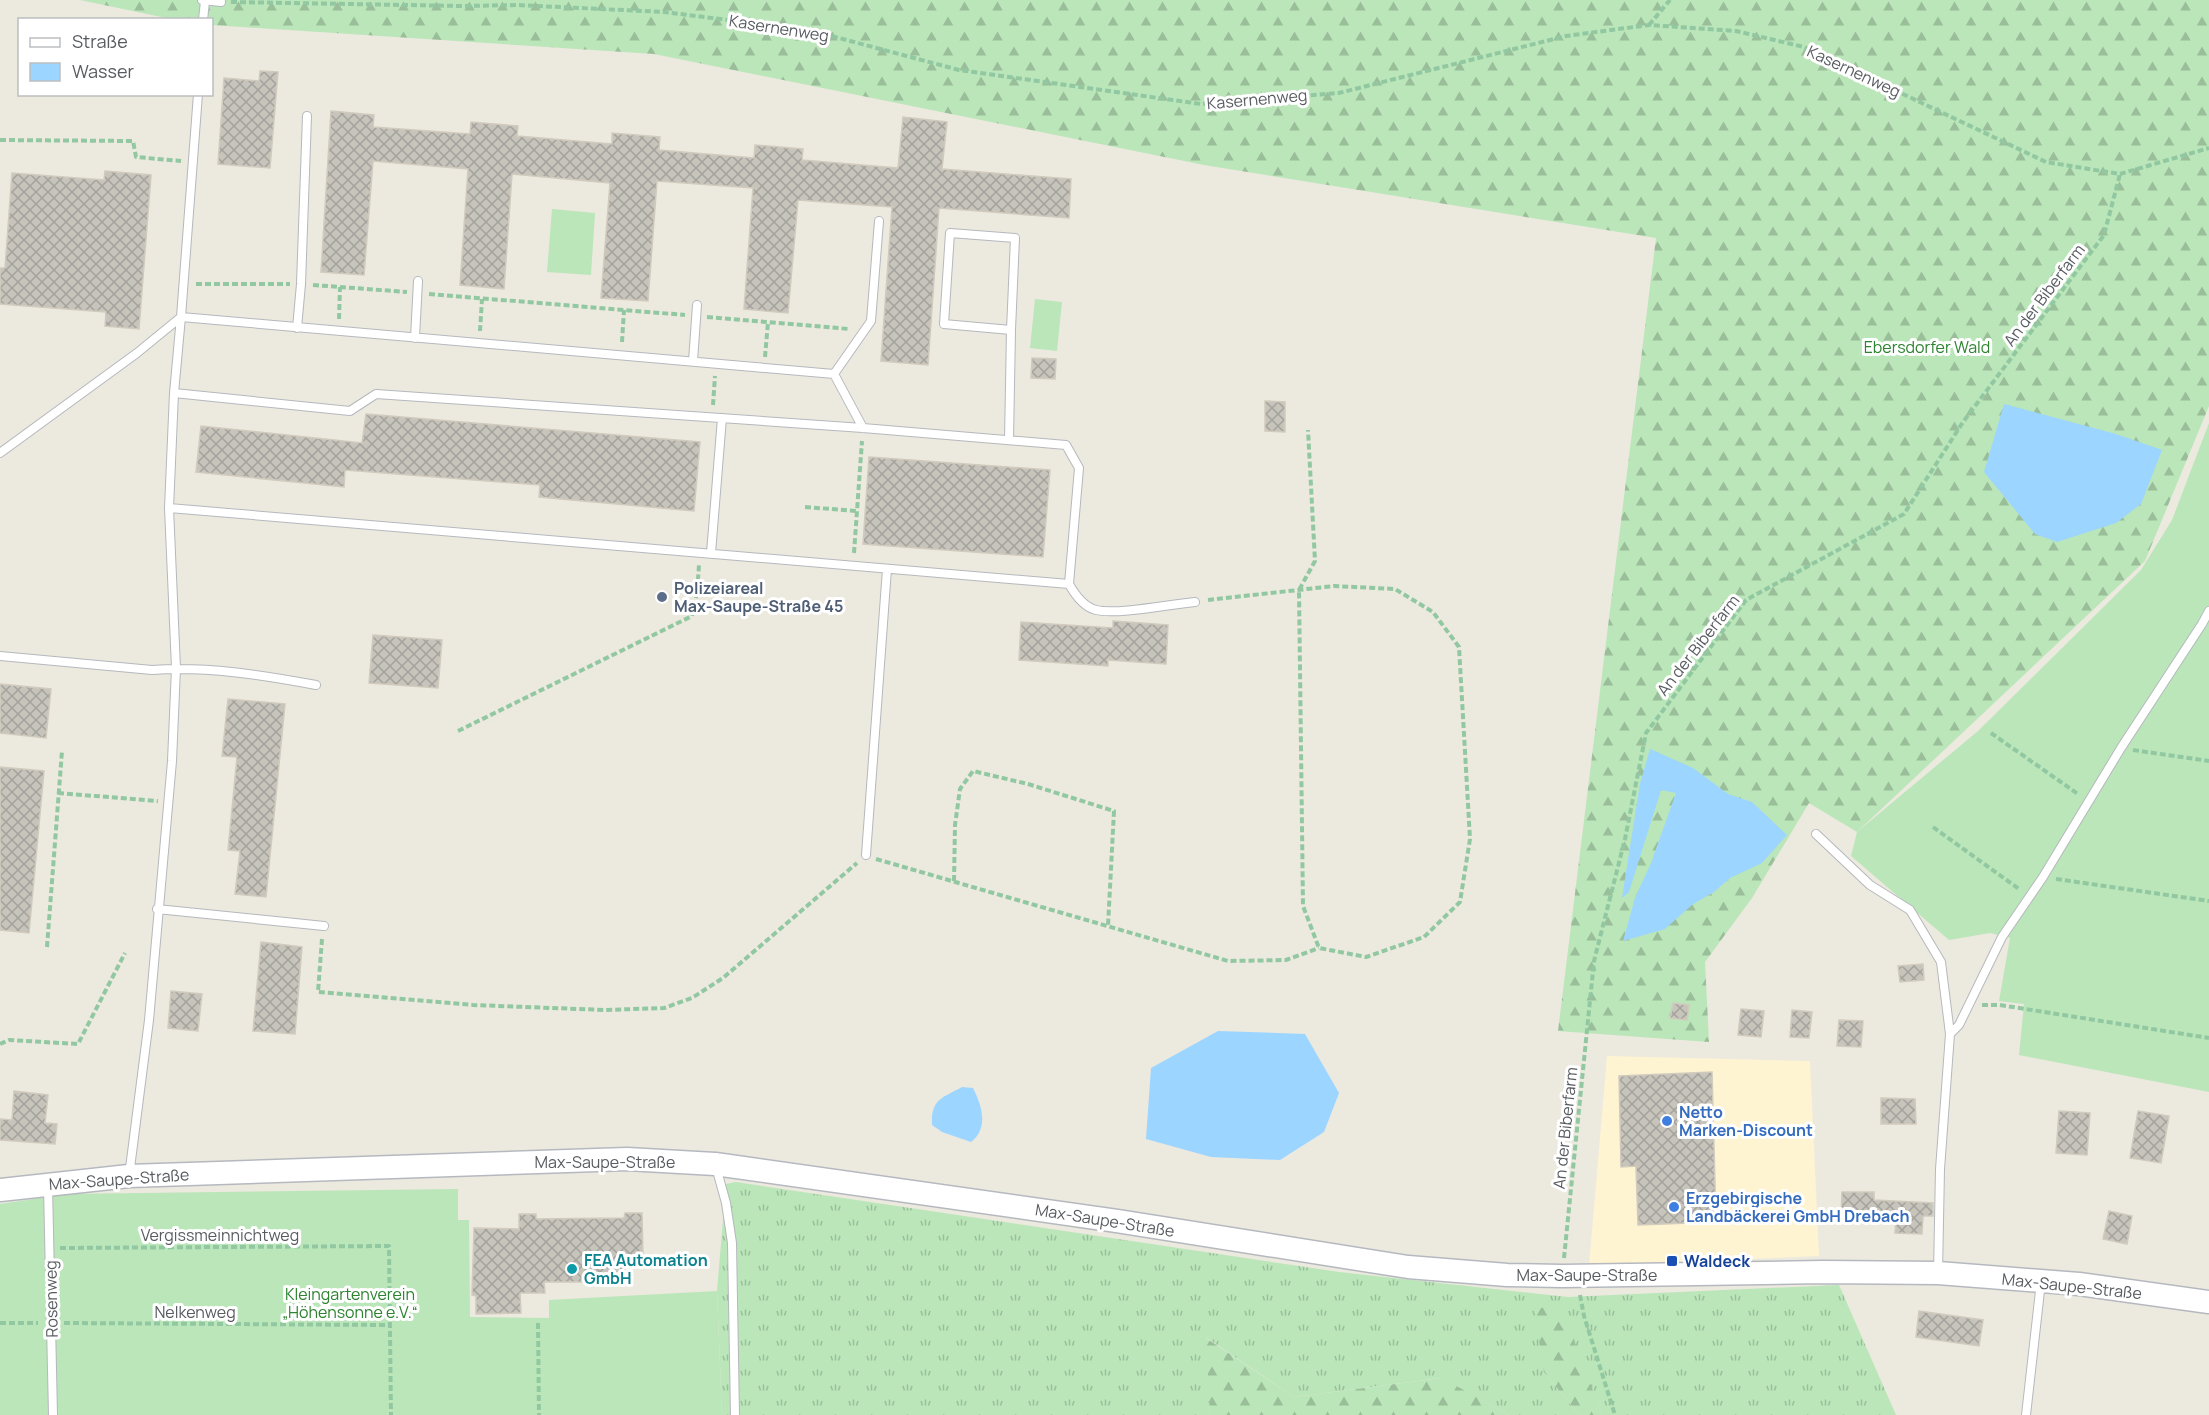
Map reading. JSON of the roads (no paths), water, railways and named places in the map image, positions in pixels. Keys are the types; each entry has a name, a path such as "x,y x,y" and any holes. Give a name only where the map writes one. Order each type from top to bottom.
{"street":[{"name":"Max-Saupe-Straße","path":"0,1190 129,1176 627,1158 715,1164 1117,1221 1408,1267 1507,1275 1569,1276 1823,1272 1938,1273 2079,1284 2209,1302"}],"lane":[{"path":"203,18 204,0 221,2"},
{"path":"129,1176 149,1020 157,909 172,761 176,668 169,508 174,393 198,96"},
{"path":"297,328 301,284 307,116"},
{"path":"834,374 871,321 879,221"},
{"path":"1009,440 1015,238 950,232 944,324 1011,330"},
{"path":"415,338 418,281"},
{"path":"693,361 697,305"},
{"path":"0,453 138,353 181,316 338,332 834,374"},
{"path":"834,374 863,428"},
{"path":"174,393 350,411 376,394 863,428 1066,445 1079,468 1069,584 1076,595 1094,610 1124,610 1195,602"},
{"path":"711,553 722,418"},
{"path":"169,508 1069,584"},
{"path":"866,855 886,569"},
{"path":"1950,1034 1959,1025 2002,937 2043,877 2121,748 2209,611"},
{"path":"0,656 152,670 176,668 269,676 316,685"},
{"path":"1816,834 1870,885 1910,910 1941,962 1950,1034 1940,1169 1938,1273"},
{"path":"157,909 324,926"},
{"path":"715,1164 726,1203 732,1243 735,1415"},
{"name":"Rosenweg","path":"48,1184 53,1415"},
{"path":"2026,1415 2041,1281"}],"water":[{"path":"2004,404 2116,434 2162,450 2141,504 2116,523 2057,542 2035,534 1984,472"},
{"path":"1650,749 1693,768 1728,794 1752,802 1787,835 1762,863 1730,878 1714,892 1693,904 1665,929 1623,941 1635,898 1651,863 1676,793 1661,790 1629,892 1622,898 1640,784"},
{"path":"1218,1031 1305,1034 1339,1093 1324,1132 1280,1160 1211,1157 1146,1139 1151,1068"},
{"path":"962,1087 973,1088 981,1109 982,1124 977,1136 971,1142 942,1132 932,1125 933,1110 939,1100"}],"place":[{"name":"Polizeiareal Max-Saupe-Straße 45","path":"662,597"},
{"name":"Netto Marken-Discount","path":"1667,1121"},
{"name":"Erzgebirgische Landbäckerei GmbH Drebach","path":"1674,1207"},
{"name":"Waldeck","path":"1672,1261"},
{"name":"FEA Automation GmbH","path":"572,1269"}],"park label":[{"name":"Ebersdorfer Wald","path":"1927,347"},
{"name":"Kleingartenverein „Höhensonne e.V.“","path":"350,1303"}]}
